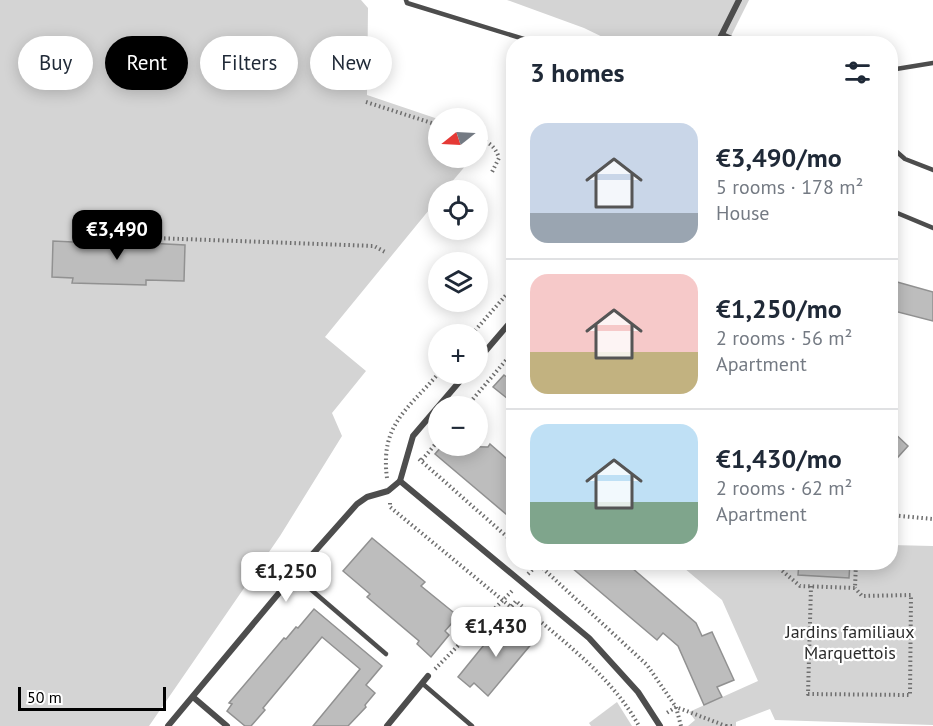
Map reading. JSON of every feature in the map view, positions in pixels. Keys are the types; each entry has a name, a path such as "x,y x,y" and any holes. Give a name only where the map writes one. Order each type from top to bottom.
{"street":[{"path":"722,34 739,0"},
{"path":"488,348 506,327"},
{"path":"168,726 357,504 367,497 388,490 400,481 413,436 457,384"},
{"path":"400,481 506,569"},
{"path":"507,570 589,638 609,658 638,692 660,726"},
{"path":"387,726 428,676"},
{"path":"192,697 227,726"}],"lane":[{"path":"406,0 407,3 514,36"},
{"path":"722,34 727,36"},
{"path":"898,69 933,63"},
{"path":"898,153 905,159 933,170"},
{"path":"898,213 933,228"},
{"path":"294,576 386,654"},
{"path":"423,684 472,726"}],"path":[{"path":"366,102 428,122"},
{"path":"488,141 495,148 499,158 491,174"},
{"path":"155,238 374,246 387,254"},
{"path":"481,324 506,295"},
{"path":"476,396 506,360"},
{"path":"428,453 422,460 506,536"},
{"path":"388,490 390,507 511,607 516,602 562,640 617,692 639,726"},
{"path":"898,516 933,519"},
{"path":"428,676 531,570"},
{"path":"545,570 647,665 676,708 681,726"},
{"path":"781,570 800,586 855,588"},
{"path":"811,586 808,694 910,695 911,595 862,596 855,588 856,570"},
{"path":"656,719 676,708 726,726 735,726"}],"green space":[{"path":"0,0 361,0 368,8 368,36 310,36 310,90 367,90 367,95 428,116 428,168 464,168 453,180 428,180 428,211 325,337 366,371 332,413 342,436 280,536 149,726 0,726"},
{"path":"507,0 749,0 731,36 601,36"},
{"name":"Jardins familiaux Marquettois","path":"898,545 933,546 933,725 775,720 770,709 736,722 736,726 688,726 695,720 689,712 758,681 722,600 686,570 898,570"},
{"path":"617,702 632,726 591,726 589,723"}],"building":[{"path":"73,236 147,238 147,243 185,245 184,281 146,280 146,285 72,283 73,278 52,277 53,241 73,242"},
{"path":"898,282 933,292 933,321 898,312"},
{"path":"504,375 506,377 506,397 493,387"},
{"path":"898,437 908,446 898,457"},
{"path":"490,444 506,458 506,514 437,456 488,456"},
{"path":"372,538 425,582 421,586 458,616 445,631 449,635 431,657 417,644 419,641 367,597 370,594 343,571"},
{"path":"574,570 634,570 696,623 702,636 712,632 734,680 717,687 722,697 704,705 678,646 663,633 657,640"},
{"path":"798,570 850,570 849,578 798,575"},
{"path":"314,609 382,666 366,685 375,693 365,705 366,707 348,726 313,726 360,669 322,637 263,708 265,710 251,726 245,726 227,711 232,704 229,703 284,638 286,639 296,627 298,628"},
{"path":"505,619 533,642 488,696 474,683 470,687 458,677"}]}
